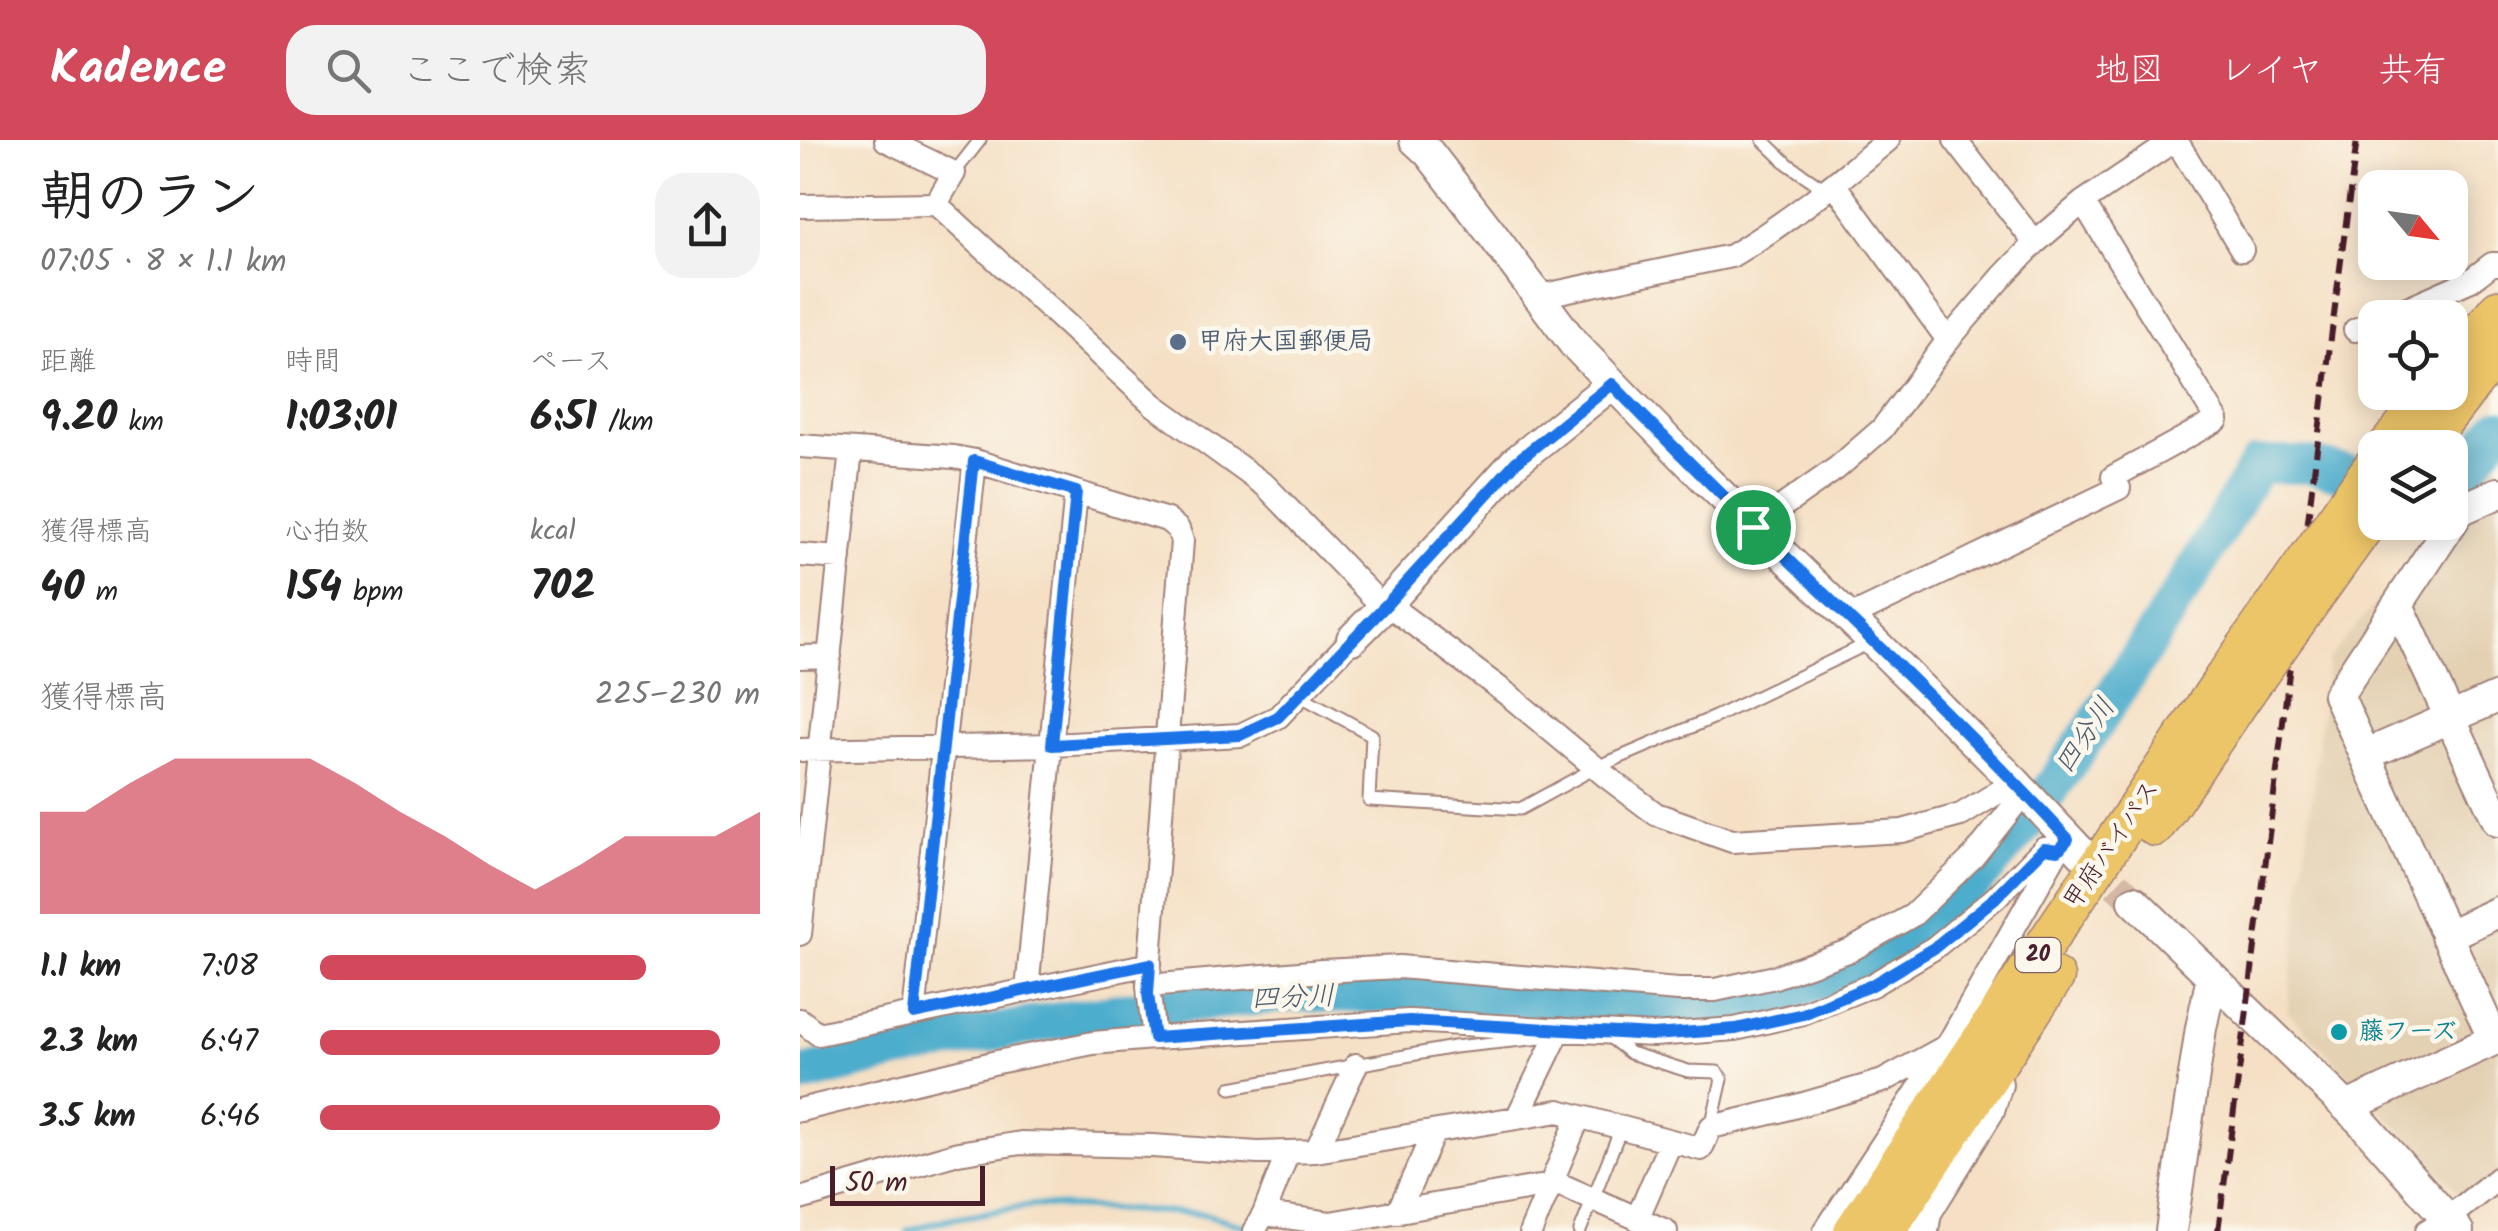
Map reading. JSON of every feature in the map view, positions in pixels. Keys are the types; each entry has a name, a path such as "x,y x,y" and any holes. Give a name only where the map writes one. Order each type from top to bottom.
{"highway":[{"path":"2468,346 2498,308"},
{"path":"2436,430 2498,352"},
{"path":"2400,430 2416,410"},
{"name":"甲府バイパス","path":"1886,1231 2008,1048 2358,491"},
{"name":"甲府バイパス","path":"1853,1231 2234,686 2358,533"}],"street":[{"path":"886,140 954,173 936,204"},
{"path":"1415,140 1429,153 1574,344 1753,527 2019,787 2066,842"},
{"path":"1540,296 1731,256 1830,187 1888,140"},
{"path":"1955,140 2034,244"},
{"path":"1753,527 1837,468 1882,429 1948,340 2034,244 2083,202 2176,140 2242,250"},
{"path":"1830,187 1948,340"},
{"path":"1848,618 2120,488 2114,477 2216,420 2083,202"},
{"path":"800,206 936,204 1154,405 1266,486 1385,606 1511,696 1656,814 1732,841 1902,831 1961,815 2019,787"},
{"path":"2426,300 2471,280 2496,258"},
{"path":"810,750 1052,745 1240,735 1278,717 1516,462 1612,384"},
{"path":"800,446 974,461 1167,520 1178,529 1182,541 1149,981 1154,1033"},
{"path":"800,934 810,750 830,656 851,450"},
{"path":"914,1014 974,461"},
{"path":"1027,990 1076,492"},
{"path":"2347,1107 2496,1039 2338,695 2460,510 2498,494"},
{"path":"800,555 840,558"},
{"path":"2398,605 2498,821"},
{"path":"800,657 830,656"},
{"path":"2365,755 2498,697"},
{"path":"800,1020 818,1034 1027,990 1399,967 1715,990 1775,977 1852,950 1912,915 1974,856 2019,787"},
{"path":"800,1110 996,1062 1154,1033 1409,1021 1558,1033 1653,1035 1736,1029 1803,1014 1872,985 1934,948 1995,898 2044,848 2066,842"},
{"path":"1825,1231 1947,1046 2066,842"},
{"path":"2134,901 2347,1107 2444,1227 2498,1178"},
{"path":"2446,936 2498,912"},
{"path":"2171,1231 2212,978"},
{"path":"1518,1118 1558,1033"},
{"path":"800,1198 958,1153 1021,1143 1258,1153 1316,1151 1559,1111 1701,1150 1712,1127 1883,1081 1947,1046"},
{"path":"1923,1231 1926,1212 1988,1110 2008,1048"},
{"path":"1316,1151 1356,1066"},
{"path":"1531,1231 1579,1117"},
{"path":"1398,1212 1434,1132"},
{"path":"1634,1225 1671,1142"},
{"path":"1288,1152 1260,1221 1335,1227 1398,1212 1562,1185 1634,1225 1666,1231"}],"lane":[{"path":"954,173 980,140"},
{"path":"1763,140 1788,164 1830,187"},
{"path":"1299,695 1372,736 1369,800 1520,809 1596,768 1715,717 1873,641"},
{"path":"1231,1088 1454,1047 1558,1033"},
{"path":"1605,1033 1630,1053 1688,1070 1717,1072 1722,1080 1712,1127"},
{"path":"1580,1231 1621,1128"}],"shaded area":[{"path":"2498,462 2498,1173 2465,1199 2287,1011 2328,659 2431,540 2468,540 2468,497"}],"waterway":[{"name":"四分川","path":"2468,467 2498,428"},
{"name":"四分川","path":"800,1075 911,1048 1051,1022 1290,993 1505,997 1610,1006 1703,1008 1782,997 1910,938 1973,884 2029,820 2093,728 2257,465 2308,465 2358,476"},
{"path":"907,1231 948,1219 1033,1205 1205,1214 1248,1227"}],"tunnel":[{"path":"2083,854 2134,901"}],"railway":[{"path":"2218,1231 2357,140"}],"place":[{"name":"甲府大国郵便局","path":"1178,342"},
{"name":"藤フーズ","path":"2339,1032"}],"route":[{"path":"1612,384 1753,527 1873,641 2068,839 2058,850 2044,848 1995,898 1934,948 1872,985 1803,1014 1736,1029 1653,1035 1409,1021 1154,1038 1148,994 1150,964 914,1014 974,461 1076,492 1052,745 1240,735 1278,717 1516,462 1612,384"}]}
